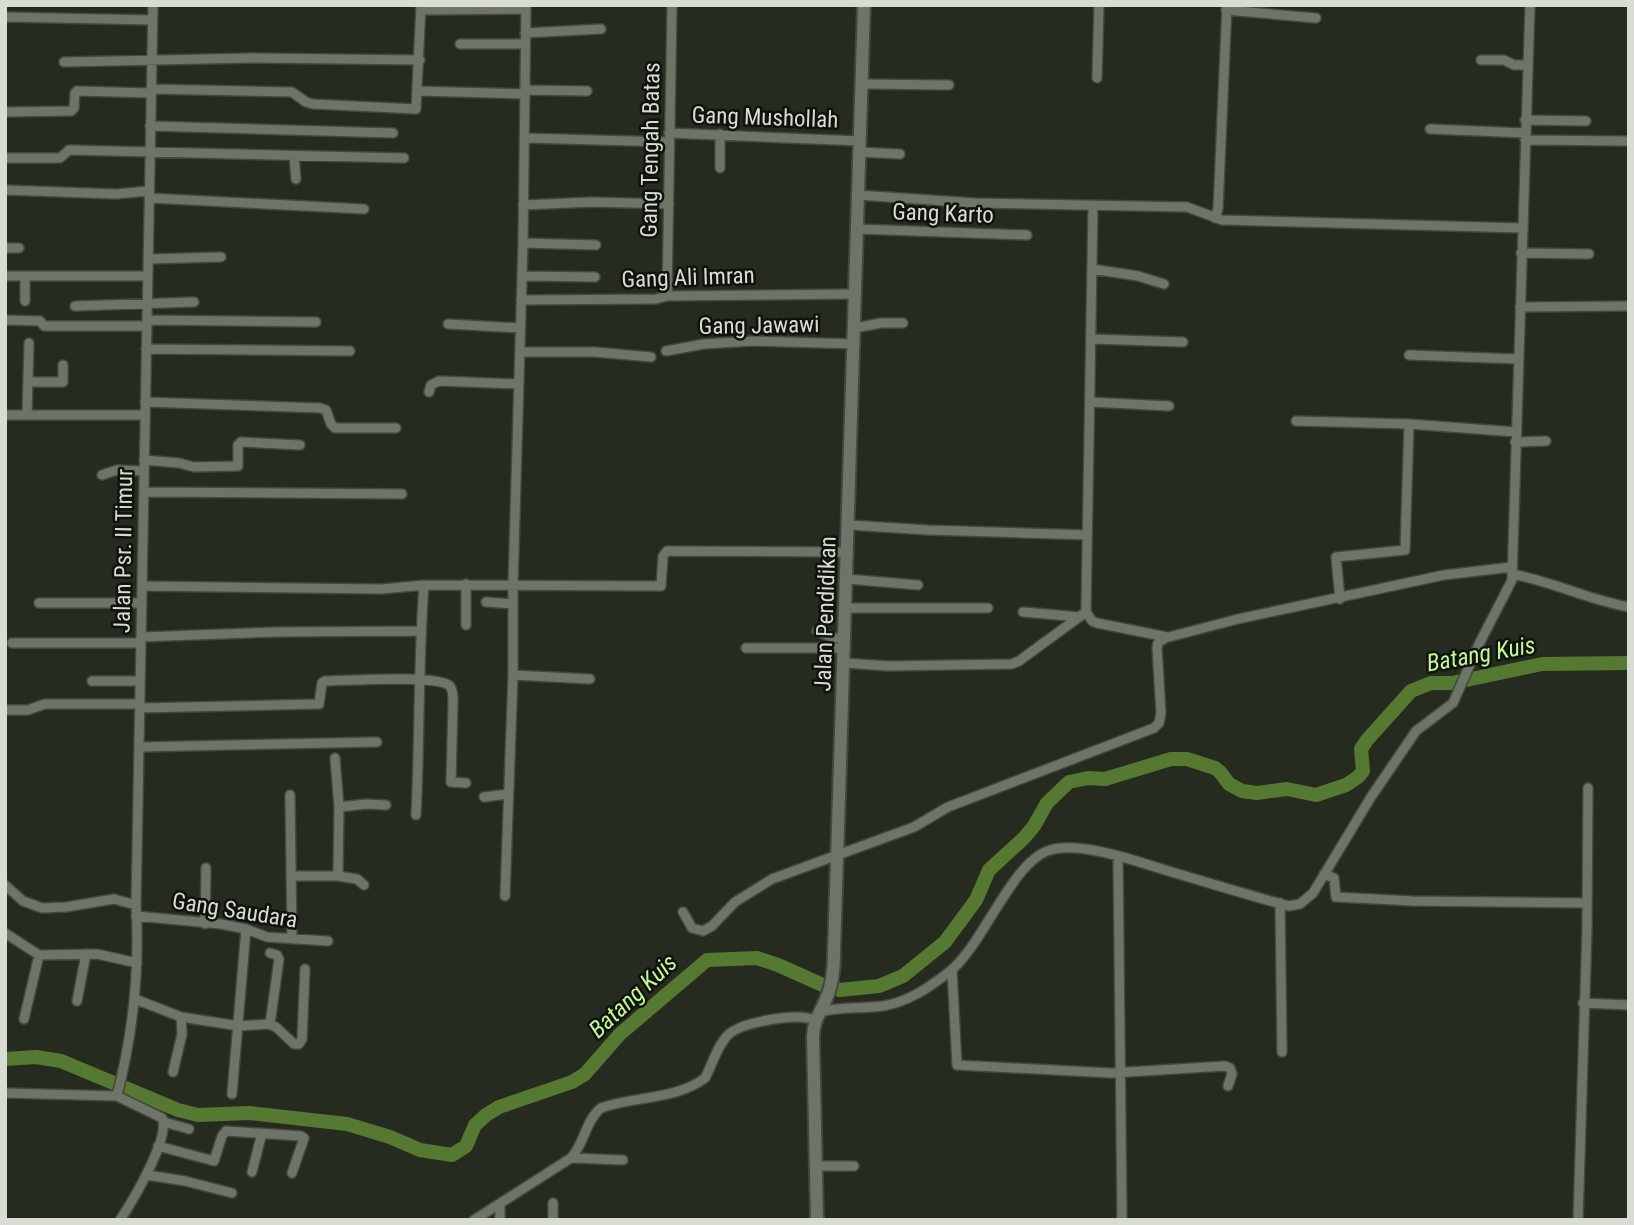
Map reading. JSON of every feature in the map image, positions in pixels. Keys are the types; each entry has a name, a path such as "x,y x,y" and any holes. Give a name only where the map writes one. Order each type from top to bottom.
{"main road":[{"name":"Jalan Pendidikan","path":"817,1220 813,1037 817,1016 833,978 845,663 840,643 846,608 864,5"}],"street":[{"name":"Jalan Psr. II Timur","path":"117,1094 135,999 137,963 153,5"},
{"name":"Gang Tengah Batas","path":"667,296 672,5"},
{"path":"1097,78 1099,5"},
{"path":"474,1220 571,1158 580,1149 593,1115 601,1108 701,1082 726,1038 735,1030 793,1016 817,1016 899,1002 921,991 952,970 1037,856 1058,849 1087,850 1118,856 1294,906 1313,893 1371,797 1416,731 1453,703 1512,580 1530,5"},
{"path":"5,112 71,111 77,90 292,92 309,103 416,109 421,8 526,7 513,675 505,896"},
{"path":"1215,218 1218,209 1227,8 1316,18"},
{"path":"5,17 152,20"},
{"path":"525,33 601,29"},
{"path":"460,44 525,44"},
{"path":"64,62 152,59 420,60"},
{"path":"1481,60 1504,60 1514,65 1527,65"},
{"path":"862,84 949,85"},
{"path":"417,91 587,92"},
{"path":"1525,120 1586,121"},
{"path":"150,126 393,133"},
{"path":"1430,129 1525,137 1629,141"},
{"path":"720,134 720,167"},
{"name":"Gang Mushollah","path":"524,138 669,138 720,134 859,147 900,154"},
{"path":"5,158 60,158 69,149 404,158"},
{"path":"294,156 296,178"},
{"path":"5,190 149,195 364,209"},
{"path":"858,195 975,203 1187,207 1215,218 1522,228"},
{"path":"523,205 592,202 669,204"},
{"path":"1087,617 1093,205"},
{"name":"Gang Karto","path":"858,229 1027,236"},
{"path":"523,243 596,245"},
{"path":"5,248 19,248"},
{"path":"1521,253 1589,254"},
{"path":"148,259 221,257"},
{"path":"1092,269 1138,276 1164,284"},
{"path":"5,276 147,276"},
{"path":"25,276 25,301"},
{"path":"522,276 595,277"},
{"name":"Gang Ali Imran","path":"521,300 856,294"},
{"path":"75,306 194,302"},
{"path":"1520,307 1629,306"},
{"path":"5,320 40,321 44,326 316,322"},
{"path":"855,328 881,323 903,323"},
{"path":"448,324 520,328"},
{"path":"1091,339 1183,342"},
{"name":"Gang Jawawi","path":"666,351 704,344 753,341 855,344"},
{"path":"27,415 29,343"},
{"path":"146,349 350,351"},
{"path":"520,352 595,352 651,356"},
{"path":"1409,355 1518,359"},
{"path":"28,382 63,382 63,365"},
{"path":"429,392 431,385 439,381 519,384"},
{"path":"145,402 320,408 326,410 335,428 396,428"},
{"path":"1090,402 1169,406"},
{"path":"5,415 145,415"},
{"path":"1296,421 1516,432"},
{"path":"1340,599 1336,557 1405,551 1409,425"},
{"path":"1515,442 1546,441"},
{"path":"144,460 194,467 238,466 241,442 300,445"},
{"path":"102,475 117,470 144,471"},
{"path":"144,492 402,494"},
{"path":"849,525 1087,535"},
{"path":"142,586 382,589 466,584 661,586 663,556 667,551 848,552"},
{"path":"683,912 692,928 703,931 712,926 735,902 761,885 837,853 914,827 947,807 1154,728 1159,723 1161,713 1157,648 1160,641 1169,637 1238,619 1444,575 1512,570 1593,599 1629,607"},
{"path":"847,579 918,585"},
{"path":"466,584 466,625"},
{"path":"416,816 420,631 425,585"},
{"path":"486,601 513,604"},
{"path":"39,603 142,604"},
{"path":"846,608 988,608"},
{"path":"1023,612 1087,617 1169,637"},
{"path":"845,663 888,666 1012,664 1087,617"},
{"path":"12,643 141,640 218,633 420,631"},
{"path":"817,631 840,643"},
{"path":"746,648 840,643"},
{"path":"513,675 590,679"},
{"path":"5,710 28,710 45,704 318,704 324,681 419,678 446,684 452,690 451,782 466,783"},
{"path":"92,681 140,681"},
{"path":"139,747 377,741"},
{"path":"335,758 339,807 338,876"},
{"path":"1578,1220 1588,788"},
{"path":"484,797 508,794"},
{"path":"290,795 292,939"},
{"path":"339,807 386,805"},
{"path":"1118,856 1122,1220"},
{"path":"205,924 206,868"},
{"path":"1324,874 1334,878 1336,897 1413,901 1587,903"},
{"path":"291,876 338,876 357,879 364,885"},
{"path":"5,885 23,901 42,908 114,899 136,905"},
{"path":"1280,904 1282,1052"},
{"name":"Gang Saudara","path":"136,916 246,929 267,937 328,941"},
{"path":"232,1094 246,929"},
{"path":"5,933 39,955 102,955 137,963"},
{"path":"270,953 277,955 279,959 270,1024"},
{"path":"77,1001 86,954"},
{"path":"24,1019 39,955"},
{"path":"135,999 181,1017 239,1026 270,1024 294,1044 301,1043 305,969"},
{"path":"952,970 956,999 957,1065 1119,1073 1225,1066 1232,1072 1228,1086"},
{"path":"1583,1003 1629,1005"},
{"path":"173,1072 182,1034 181,1017"},
{"path":"5,1093 117,1094 159,1115 164,1122 189,1129"},
{"path":"120,1220 147,1175 164,1122"},
{"path":"158,1146 214,1161 225,1132 303,1137 292,1173"},
{"path":"252,1172 262,1133"},
{"path":"571,1158 623,1160"},
{"path":"816,1166 853,1166"},
{"path":"147,1175 232,1193"},
{"path":"553,1203 553,1220"},
{"path":"500,1204 500,1220"}],"waterway":[{"name":"Batang Kuis","path":"5,1059 36,1057 61,1061 178,1110 198,1115 249,1113 347,1124 390,1137 420,1150 452,1155 466,1146 475,1125 499,1107 572,1082 585,1074 620,1034 707,960 757,958 840,990 879,986 903,976 945,942 976,900 989,870 1024,838 1047,803 1069,782 1088,778 1105,779 1171,759 1187,759 1215,768 1229,784 1242,791 1257,793 1287,789 1316,795 1346,785 1358,777 1363,771 1361,749 1411,691 1431,683 1452,683 1542,664 1629,663"}]}
